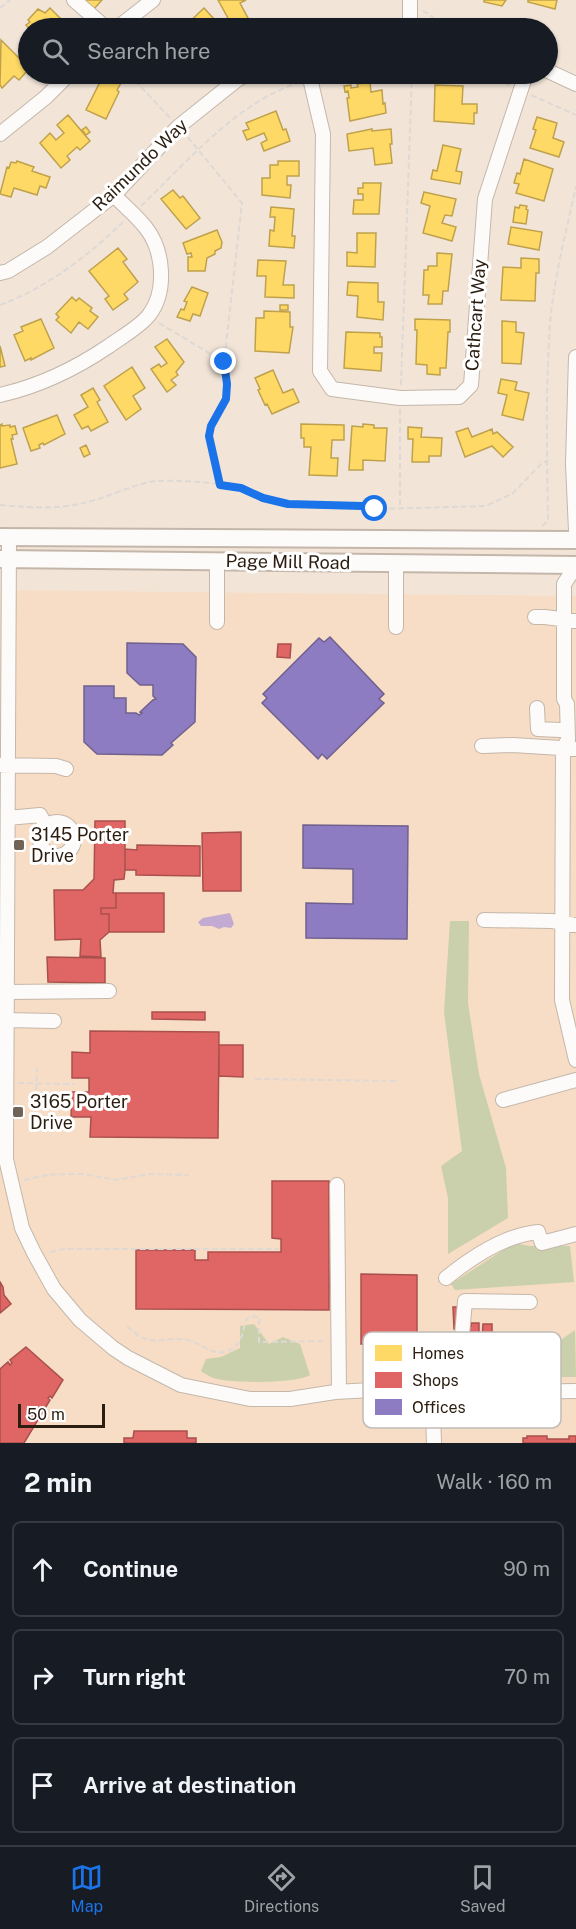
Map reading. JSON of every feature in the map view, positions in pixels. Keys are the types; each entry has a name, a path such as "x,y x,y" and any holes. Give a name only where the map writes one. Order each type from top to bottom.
{"main road":[{"name":"Page Mill Road","path":"5,537 576,540"},
{"name":"Page Mill Road","path":"5,559 576,565"}],"street":[{"path":"74,0 95,18"},
{"path":"130,18 153,0"},
{"path":"558,76 576,84"},
{"path":"0,134 59,84"},
{"name":"Raimundo Way","path":"0,273 47,247 114,195 178,126 232,84"},
{"name":"Cathcart Way","path":"311,84 323,134 320,371 332,390 400,398 459,397 471,385 485,199 523,84"},
{"path":"0,396 21,391 54,378 94,356 149,317 157,302 161,282 160,262 147,229 114,195"},
{"path":"576,357 573,464 576,531"},
{"path":"5,537 4,765 8,818 3,926 6,1153 9,1177 22,1228 54,1289 80,1320 128,1358 181,1385 250,1400 290,1399 363,1391"},
{"path":"216,561 217,622"},
{"path":"396,563 396,627"},
{"path":"576,565 564,584 570,621 564,699 567,704 570,749 569,923 562,1000 576,1060"},
{"path":"535,617 570,621"},
{"path":"564,699 560,703 560,741 570,749"},
{"path":"537,708 538,729 560,730"},
{"path":"482,746 570,749"},
{"path":"4,765 56,766 66,769"},
{"path":"8,818 40,815 46,826"},
{"path":"484,920 569,923"},
{"path":"4,983 109,991"},
{"path":"6,1020 54,1021"},
{"path":"503,1100 576,1080"},
{"path":"337,1185 339,1392"},
{"path":"446,1278 491,1248 522,1234 538,1232 542,1243 576,1234"},
{"path":"462,1332 465,1301 530,1302"},
{"path":"433,1428 434,1443"}],"path":[{"path":"0,8 10,0"},
{"path":"410,5 429,12 433,18"},
{"path":"138,84 178,126 242,203 224,362 227,384 226,399 211,426 209,436 220,485"},
{"path":"0,305 20,298 87,254 198,151 249,108 292,84"},
{"path":"400,509 400,398 412,84"},
{"path":"526,540 548,520 547,394 552,311 576,186"},
{"path":"149,317 224,362"},
{"path":"0,505 37,509 62,508 93,501 154,481 208,483 241,488 263,498 288,504 362,506 375,509 486,506 513,493 541,464 547,461"},
{"path":"36,1099 37,1068"},
{"path":"255,1079 397,1081"},
{"path":"18,1083 75,1084"},
{"path":"24,1180 67,1174 83,1174 117,1180 149,1173 189,1174"},
{"path":"50,1252 64,1249 279,1249"},
{"path":"127,1326 148,1340 188,1340 220,1353 228,1351 238,1343 248,1318 251,1317 259,1317 259,1342 331,1341"}],"shaded area":[{"path":"0,590 576,596 576,1443 0,1443"},
{"path":"230,913 234,924 231,928 201,926 198,922 203,918"}],"green space":[{"path":"450,921 469,921 468,1003 479,1074 506,1168 508,1218 448,1254 448,1198 441,1166 462,1151 444,1012"},
{"path":"514,1243 530,1246 570,1246 574,1282 455,1290 451,1284"},
{"path":"254,1324 269,1344 283,1337 300,1344 310,1375 291,1380 251,1382 217,1379 201,1371 206,1359 221,1357 240,1348 240,1326"},
{"path":"575,1330 576,1377 561,1377 561,1340"}],"building: Homes":[{"path":"81,0 102,0 93,10"},
{"path":"218,0 246,0 240,3 248,18 228,18"},
{"path":"484,0 506,0 502,6 484,2"},
{"path":"528,0 557,0 555,9 528,2"},
{"path":"50,8 60,18 30,18 38,9 45,13"},
{"path":"204,8 213,18 194,18"},
{"path":"1,40 18,57 18,79 14,76 2,88 0,85"},
{"path":"99,84 120,84 106,119 86,110"},
{"path":"357,84 370,84 371,92 382,90 386,113 350,121 348,91 345,92 344,86 358,87"},
{"path":"435,85 463,86 462,104 477,104 474,124 434,121"},
{"path":"276,111 290,141 264,151 261,143 267,140 264,133 247,140 243,131 249,129 246,123"},
{"path":"68,115 90,141 80,150 77,147 67,156 70,160 61,168 40,143 50,133 56,140 64,133 57,125"},
{"path":"537,117 557,123 553,138 564,142 559,157 530,148 536,130 533,129"},
{"path":"86,127 90,132 86,135 82,130"},
{"path":"372,129 372,131 391,129 392,163 375,165 373,148 349,151 347,134"},
{"path":"443,145 461,149 456,171 462,172 460,184 431,179 433,170 437,171"},
{"path":"524,159 553,169 544,201 516,193 519,184 514,183 517,173 520,174"},
{"path":"17,161 34,167 32,171 50,177 46,188 40,186 37,195 14,188 11,197 0,194 7,167 9,168 11,162 16,163"},
{"path":"278,161 299,161 299,176 287,176 287,185 291,185 290,198 262,195 262,178 270,178 270,165 278,165"},
{"path":"363,183 381,183 379,214 353,214 354,200 363,200 363,194 358,194 358,188 363,188"},
{"path":"173,190 180,198 183,196 200,218 186,229 161,199"},
{"path":"424,192 456,199 452,216 445,215 442,223 456,227 452,241 423,233 430,206 421,203"},
{"path":"520,205 527,206 526,224 513,222 515,207 519,208"},
{"path":"271,207 294,209 292,236 295,236 294,248 269,246 270,230 274,231 275,217 270,217"},
{"path":"511,227 542,232 539,250 508,244"},
{"path":"217,230 222,242 221,248 207,258 205,271 188,271 188,257 192,257 191,253 187,254 183,243"},
{"path":"357,233 376,233 375,267 347,266 347,252 357,253"},
{"path":"118,248 127,259 123,262 138,282 124,294 128,299 113,310 105,299 109,296 89,271"},
{"path":"437,253 452,254 448,291 443,291 442,304 428,304 429,295 423,295 424,270 428,270 428,266 437,266"},
{"path":"521,258 539,259 535,301 501,300 503,267 521,268"},
{"path":"258,260 286,261 283,285 294,285 294,298 265,297 266,276 257,276"},
{"path":"348,282 378,283 378,302 384,302 383,320 357,317 358,296 347,295"},
{"path":"192,287 208,293 200,316 193,314 190,321 177,317 181,309 184,310 187,302 184,301"},
{"path":"72,297 76,301 79,298 92,308 90,311 98,317 88,329 79,322 71,333 56,320 59,317 56,314"},
{"path":"280,305 288,305 288,310 280,310"},
{"path":"264,311 290,312 290,327 293,327 289,353 255,351 256,318 264,318"},
{"path":"41,319 54,348 25,361 14,335 23,331 21,327"},
{"path":"415,319 450,320 446,368 440,368 440,375 427,374 427,365 416,364"},
{"path":"502,321 516,322 516,332 524,333 521,364 502,363"},
{"path":"346,332 380,333 382,347 374,347 374,353 382,353 381,371 344,368"},
{"path":"167,339 184,362 176,372 178,375 171,380 176,385 167,392 151,369 159,364 161,367 167,363 155,347"},
{"path":"0,346 5,366 0,367"},
{"path":"132,367 145,388 133,396 141,409 126,420 104,386"},
{"path":"273,370 283,393 293,389 299,402 272,414 267,404 265,405 255,378"},
{"path":"501,379 517,382 515,390 529,393 523,420 502,415 507,395 498,393"},
{"path":"93,388 100,400 97,402 108,422 91,431 88,426 82,429 74,415 88,407 81,395"},
{"path":"57,415 65,434 31,451 23,428"},
{"path":"301,424 344,425 344,440 332,440 331,458 338,458 337,476 309,475 311,447 304,447 304,438 301,438"},
{"path":"363,424 374,425 374,428 387,428 385,461 363,460 363,470 349,470 352,426 363,427"},
{"path":"0,425 2,426 15,426 17,434 12,435 13,439 11,439 17,464 0,468"},
{"path":"408,427 422,428 421,437 442,438 441,456 429,456 429,462 412,462 413,439 408,439"},
{"path":"468,428 472,437 492,429 493,434 497,432 513,447 503,457 492,446 465,457 456,432"},
{"path":"86,445 90,454 84,457 80,448"}],"building: Shops":[{"path":"278,644 291,644 290,658 277,657"},
{"path":"95,821 125,821 124,879 114,880 113,893 116,893 116,908 101,908 101,914 109,914 109,932 100,940 101,957 80,956 81,939 55,940 54,890 83,890 94,879"},
{"path":"241,832 241,891 203,891 202,833"},
{"path":"137,845 200,846 200,876 136,875 136,870 125,870 125,849 137,850"},
{"path":"116,893 164,893 164,932 109,932 109,914 101,914 101,908 116,908"},
{"path":"47,957 105,958 105,983 48,982"},
{"path":"152,1012 205,1012 205,1020 152,1019"},
{"path":"90,1031 219,1032 218,1138 90,1137 91,1117 71,1117 72,1092 89,1092 89,1078 72,1078 72,1052 90,1053"},
{"path":"219,1045 243,1045 243,1077 219,1076"},
{"path":"272,1181 329,1181 329,1310 136,1309 136,1250 195,1250 195,1260 208,1260 208,1252 281,1252 281,1239 272,1238"},
{"path":"361,1274 417,1275 417,1332 363,1332 363,1344 361,1344"},
{"path":"0,1282 4,1295 11,1304 0,1313"},
{"path":"453,1307 460,1307 461,1329 454,1329"},
{"path":"471,1323 479,1323 479,1332 470,1332 469,1326"},
{"path":"483,1324 492,1324 492,1332 482,1332"},
{"path":"26,1347 63,1380 52,1398 50,1396 48,1398 50,1400 24,1443 0,1443 0,1369 8,1362 10,1365 12,1363 10,1360"},
{"path":"134,1431 187,1431 187,1438 196,1438 196,1443 124,1443 124,1438 133,1438"},
{"path":"527,1436 569,1439 569,1436 576,1436 576,1443 523,1443 523,1438"}],"building: Offices":[{"path":"330,637 384,694 379,699 384,703 327,759 322,754 318,759 262,703 267,698 263,694 319,638 324,642"},
{"path":"127,643 183,644 196,657 195,722 171,743 173,745 162,755 97,754 84,742 84,686 114,686 114,698 126,698 126,713 139,715 156,699 153,696 153,685 140,685 127,673"},
{"path":"303,825 408,826 407,939 306,938 306,903 353,904 353,869 303,868"}],"place":[{"name":"3145 Porter Drive","path":"19,845"},
{"name":"3165 Porter Drive","path":"18,1112"}],"route":[{"path":"224,362 227,384 226,399 216,414 209,436 220,485 241,488 263,498 288,504 362,506 375,509"}]}
